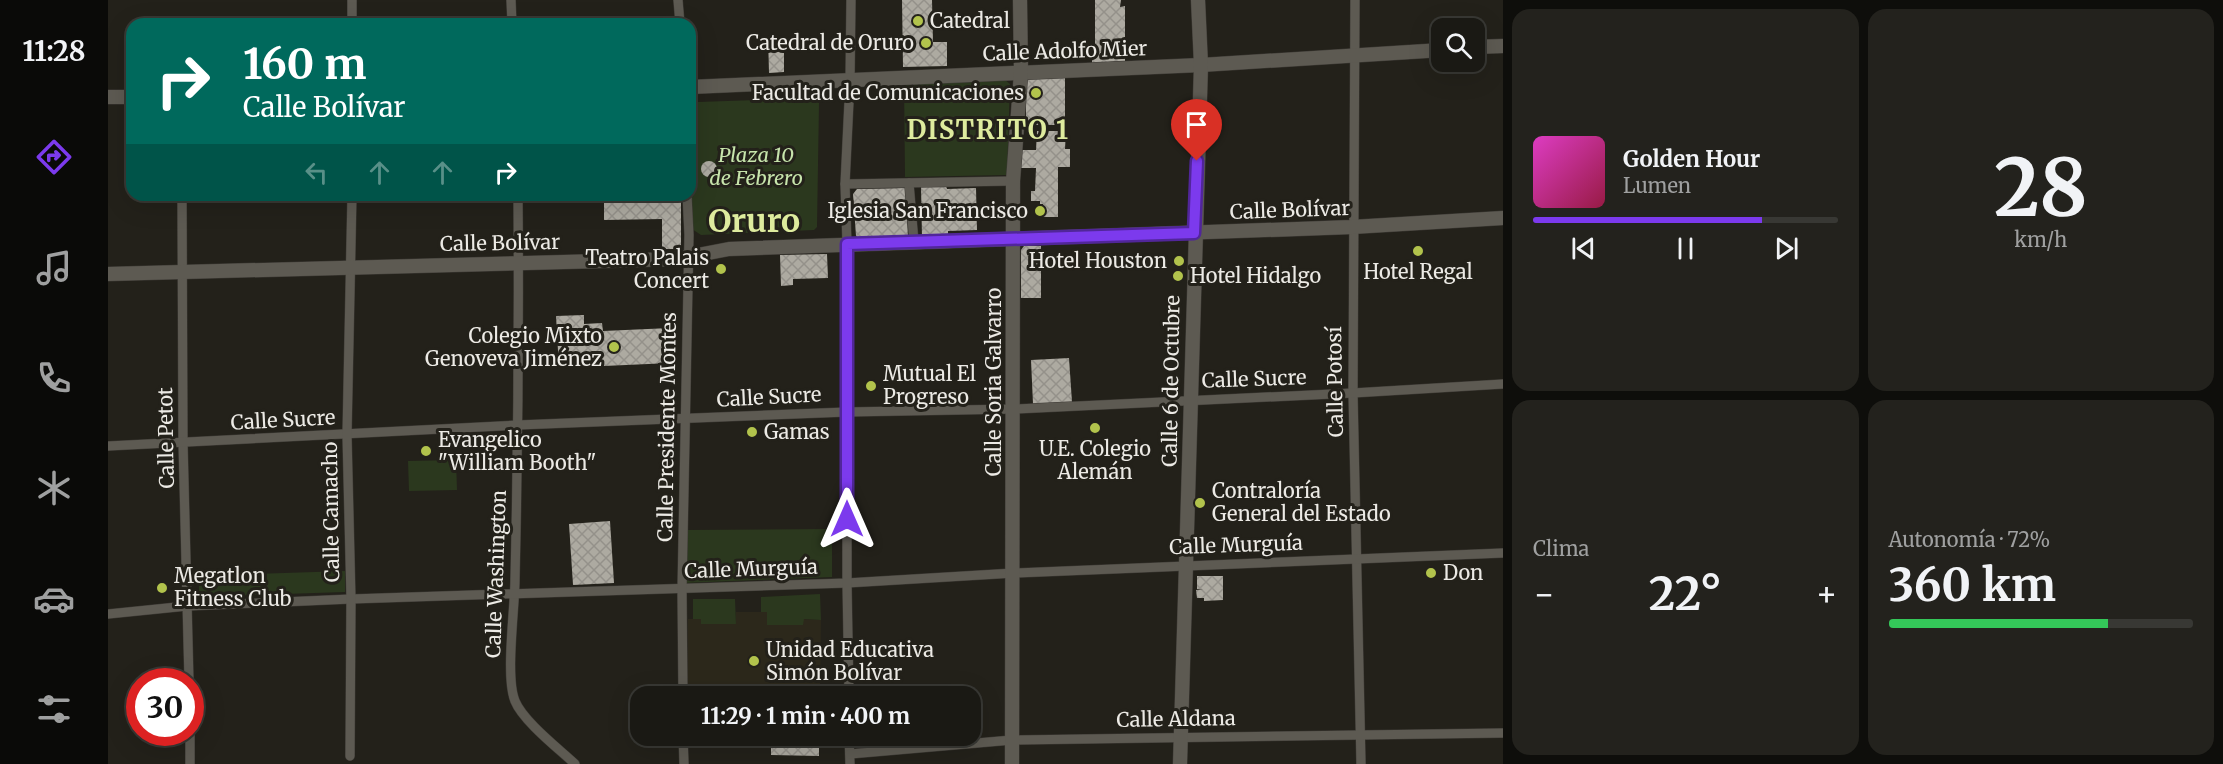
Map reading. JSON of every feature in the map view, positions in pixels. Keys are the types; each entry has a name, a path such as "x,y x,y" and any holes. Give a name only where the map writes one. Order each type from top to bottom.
{"main road":[{"name":"Calle Soria Galvarro","path":"1012,764 1013,238 1021,72 1020,0"},
{"name":"Calle 6 de Octubre","path":"1180,764 1194,233 1201,65 1198,0"},
{"path":"1485,47 1503,46"},
{"name":"Calle Adolfo Mier","path":"696,87 1201,65 1431,51"},
{"path":"108,97 126,97"},
{"name":"Calle Bolívar","path":"108,274 688,258 729,249 1352,227 1503,218"}],"street":[{"path":"352,0 352,18"},
{"path":"511,0 512,18"},
{"path":"678,0 680,18"},
{"path":"849,686 845,184 851,0"},
{"name":"Calle Potosí","path":"1354,0 1353,393 1361,764"},
{"path":"845,184 1014,181"},
{"path":"909,183 914,242"},
{"name":"Calle Petot","path":"182,201 183,442 189,668"},
{"name":"Calle Camacho","path":"350,756 351,599 347,435 352,201"},
{"name":"Calle Washington","path":"518,201 518,425 511,680 515,702 526,717 575,764"},
{"name":"Calle Presidente Montes","path":"683,686 687,201"},
{"name":"Calle Sucre","path":"108,446 518,425 847,412 1014,409 1503,384"},
{"name":"Calle Murguía","path":"108,614 187,606 515,593 682,590 1186,565 1503,553"},
{"name":"Calle Aldana","path":"850,759 1012,740 1503,732"},
{"path":"189,746 190,764"},
{"path":"683,746 684,764"}],"shaded area":[{"name":"Unidad Educativa Simón Bolívar","path":"736,612 767,612 767,624 803,625 803,619 821,620 820,686 687,686 688,619 701,619 701,623 736,624"}],"green space":[{"path":"1005,80 1010,84 1007,175 905,177 904,81"},
{"name":"Plaza 10 de Febrero","path":"814,98 819,103 817,227 814,230 701,235 692,229 692,201 696,201 696,104"},
{"path":"456,460 457,490 409,491 408,461"},
{"path":"832,529 832,577 683,583 684,530"},
{"path":"345,571 345,592 199,597 199,576"},
{"path":"820,594 821,620 804,619 803,625 767,625 767,612 761,612 761,597"},
{"path":"693,599 735,599 736,624 701,624 701,619 693,619"}],"building":[{"name":"Catedral","path":"902,0 932,0 933,42 947,42 947,66 903,67"},
{"path":"1095,0 1121,0 1120,7 1125,6 1125,61 1092,63 1092,50 1095,50"},
{"path":"768,36 784,36 784,72 769,73"},
{"path":"1065,77 1065,125 1026,125 1026,78"},
{"path":"1037,131 1066,131 1065,149 1070,149 1070,167 1058,167 1058,217 1043,217 1043,204 1040,204 1040,201 1031,201 1031,191 1035,191 1036,168 1017,168 1017,150 1036,150"},
{"path":"706,161 712,161 717,169 715,175 706,177 701,172 701,166"},
{"path":"921,186 946,186 947,189 976,188 977,230 948,231 948,238 922,238"},
{"path":"906,188 908,239 861,240 856,236 853,194 857,189"},
{"path":"604,201 681,201 681,249 662,249 662,219 604,220"},
{"path":"1024,246 1041,246 1041,298 1021,298 1021,250"},
{"path":"827,254 828,278 793,279 793,285 781,286 780,255"},
{"name":"Colegio Mixto Genoveva Jiménez","path":"584,315 584,324 602,323 603,331 670,328 671,363 559,368 556,316"},
{"path":"1069,358 1072,402 1033,404 1031,360"},
{"path":"610,521 614,583 573,585 569,524"},
{"path":"1197,576 1223,576 1223,600 1204,601 1204,598 1197,598 1196,590 1203,589 1197,589"},
{"path":"771,746 819,746 819,756 771,755"}],"place":[{"name":"Catedral","path":"918,21"},
{"name":"Catedral de Oruro","path":"926,43"},
{"name":"Facultad de Comunicaciones","path":"1036,93"},
{"name":"Iglesia San Francisco","path":"1040,211"},
{"name":"Hotel Regal","path":"1418,251"},
{"name":"Hotel Houston","path":"1179,261"},
{"name":"Teatro Palais Concert","path":"721,269"},
{"name":"Hotel Hidalgo","path":"1178,276"},
{"name":"Colegio Mixto Genoveva Jiménez","path":"614,347"},
{"name":"Mutual El Progreso","path":"871,386"},
{"name":"U.E. Colegio Alemán","path":"1095,428"},
{"name":"Gamas","path":"752,432"},
{"name":"Evangelico \"William Booth\"","path":"426,451"},
{"name":"Contraloría General del Estado","path":"1200,503"},
{"name":"Don","path":"1431,573"},
{"name":"Megatlon Fitness Club","path":"162,588"},
{"name":"Unidad Educativa Simón Bolívar","path":"754,661"}],"district":[{"name":"DISTRITO 1","path":"988,130"},
{"name":"Oruro","path":"754,221"}],"route":[{"path":"847,519 847,244 1194,233 1197,161"}]}
